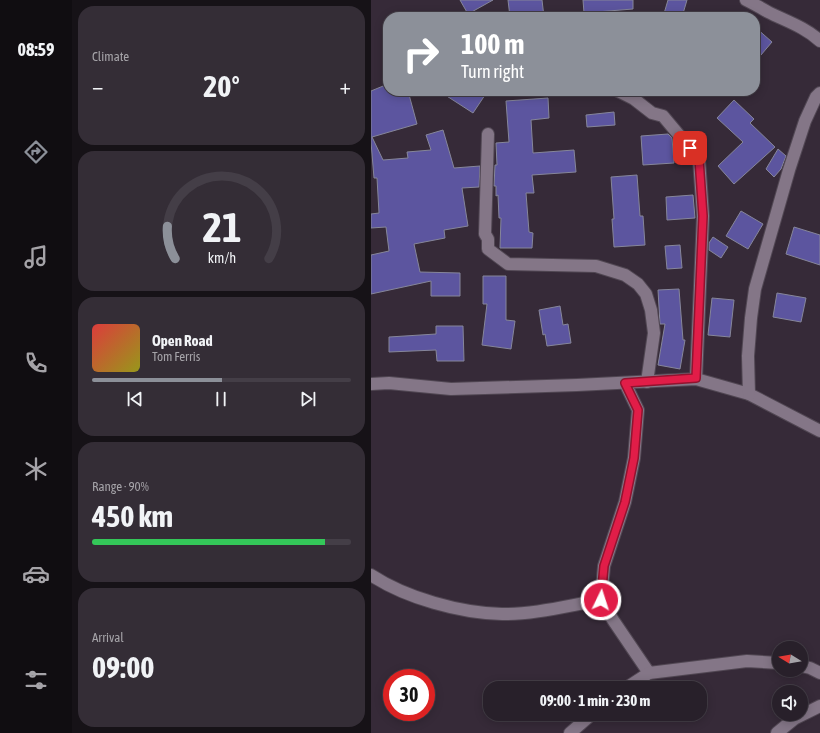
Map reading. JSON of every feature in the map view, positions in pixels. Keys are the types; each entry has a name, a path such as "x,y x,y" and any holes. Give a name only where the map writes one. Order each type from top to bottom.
{"street":[{"path":"746,0 791,22 814,35 820,41"},
{"path":"749,394 748,356 755,289 789,170 803,128 816,97 820,93"},
{"path":"628,96 652,113 663,116 699,159 703,216 696,378"},
{"path":"488,134 485,234 488,240 488,249 508,264 596,266 625,275 638,284 646,294 651,310 654,333 647,382"},
{"path":"371,384 389,383 451,389 625,383 696,378 749,394 820,431"},
{"path":"625,383 638,410 634,458 625,502 604,566 601,600 649,673"},
{"path":"371,575 383,583 431,603 502,614 533,611 601,600"},
{"path":"371,589 383,583"},
{"path":"637,681 649,673 747,661 772,663"},
{"path":"808,668 820,673"},
{"path":"777,733 794,719 820,706"},
{"path":"570,733 584,721"}],"building":[{"path":"460,0 493,0 472,12 467,12"},
{"path":"508,0 542,0 543,12 509,12"},
{"path":"583,0 633,0 633,9 584,12"},
{"path":"668,0 687,0 683,12 664,12"},
{"path":"760,31 772,42 760,56"},
{"path":"383,86 383,96 409,96 417,124 372,137 383,160 408,158 407,152 431,150 426,135 443,130 454,168 480,166 479,187 462,188 468,226 444,230 445,238 414,244 420,272 460,273 460,296 431,296 431,281 371,294 371,255 389,251 386,227 371,228 371,214 379,213 377,178 374,178 371,142 371,91"},
{"path":"447,96 484,96 473,113"},
{"path":"548,98 549,118 531,120 533,153 574,150 576,172 532,175 534,193 526,193 529,232 533,233 532,248 500,248 501,218 499,218 498,195 496,196 496,186 494,186 495,165 497,165 496,143 509,142 506,101"},
{"path":"734,100 754,119 750,123 775,147 734,184 718,166 743,142 717,118"},
{"path":"614,112 615,125 587,127 586,115"},
{"path":"668,134 672,138 674,163 643,165 641,136"},
{"path":"778,149 786,156 781,169 774,177 766,169"},
{"path":"637,175 640,216 643,216 645,245 614,247 611,177"},
{"path":"693,195 695,218 667,220 666,197"},
{"path":"741,211 763,224 748,249 726,236"},
{"path":"794,227 820,235 820,265 786,254"},
{"path":"713,237 728,247 721,258 709,250 709,243"},
{"path":"680,245 682,268 667,269 665,246"},
{"path":"483,276 506,276 506,320 515,321 511,349 482,345 487,304 483,304"},
{"path":"679,289 683,340 685,340 680,369 658,365 665,324 660,324 658,290"},
{"path":"777,293 806,298 801,322 773,317"},
{"path":"712,298 734,300 730,337 708,335"},
{"path":"560,306 563,325 568,324 571,343 547,346 545,334 543,335 539,310"},
{"path":"436,326 463,326 464,361 437,361 436,350 389,352 389,337 436,334"}],"route":[{"path":"601,600 604,566 625,502 634,458 638,410 625,383 696,378 703,216 699,159 690,148"}]}
